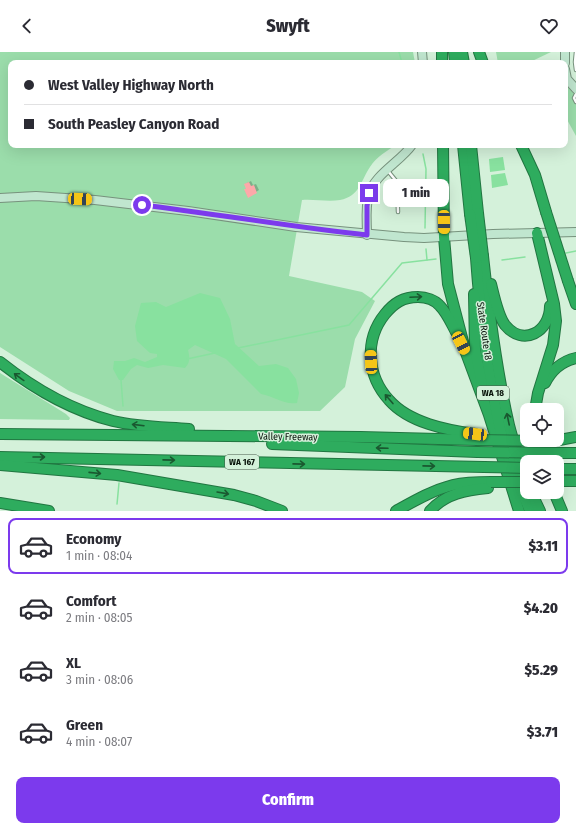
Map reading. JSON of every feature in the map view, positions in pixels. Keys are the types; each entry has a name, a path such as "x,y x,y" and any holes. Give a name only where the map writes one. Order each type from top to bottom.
{"highway":[{"path":"443,148 444,237 448,284 466,353 489,416 520,511"},
{"name":"State Route 18","path":"464,148 479,257 501,386 510,426 520,460"},
{"name":"State Route 18","path":"471,148 474,213"},
{"path":"522,148 535,175 576,304"},
{"path":"536,403 555,331 555,312 537,233"},
{"path":"479,257 503,322 510,330 520,335 526,336 538,332 549,317 550,306 546,273"},
{"name":"State Route 18","path":"479,257 477,271 483,331 500,429 516,479 530,511"},
{"path":"477,271 474,290 475,349 489,416"},
{"path":"466,353 447,315 440,306 425,297 406,298 392,306 380,322 371,342 371,362 378,383 389,400 410,415 437,427 476,437 520,441"},
{"path":"537,403 548,376 562,364 576,358"},
{"path":"0,362 48,396 83,412 113,421 143,425 303,438"},
{"name":"Valley Freeway","path":"0,434 303,438 476,437"},
{"path":"125,435 138,439 477,452 576,453"},
{"path":"564,439 576,437"},
{"path":"564,441 576,442"},
{"name":"WA 167","path":"0,457 520,468"},
{"path":"0,465 117,475 234,495 256,501 282,511"},
{"path":"564,469 576,469"},
{"path":"396,511 445,487 468,482 492,485"},
{"path":"430,511 435,505 450,496 492,485 520,483"},
{"path":"534,499 540,511"},
{"path":"557,499 562,511"},
{"path":"0,503 49,511"},
{"path":"0,510 13,511"}],"main road":[{"path":"568,80 576,89"},
{"path":"367,235 367,206 369,193 378,180 409,148"},
{"path":"0,198 36,196 95,200 188,211 296,227 407,238 576,232"}],"lane":[{"path":"576,52 576,69"},
{"path":"576,94 574,98 576,102"},
{"path":"388,171 397,182 398,212"}],"shaded area":[{"path":"0,52 413,52 414,60 8,60 8,148 391,148 372,163 359,188 347,198 335,201 302,200 289,276 362,292 375,301 355,339 345,387 320,411 117,411 69,391 0,347"},
{"path":"496,52 551,52 534,60 497,60"},
{"path":"568,83 576,92 576,136 568,121"},
{"path":"503,157 505,170 490,172 489,159"},
{"path":"505,173 508,185 492,188 491,175"},
{"path":"200,293 220,298 230,319 235,344 259,366 276,364 288,368 296,379 299,393 297,403 283,402 261,394 226,359 195,345 188,350 189,360 185,368 163,365 148,368 137,365 131,369 123,380 119,380 113,369 114,361 125,361 134,358 145,362 157,357 157,354 150,353 137,341 135,326 141,303 156,302 166,307"},
{"path":"0,373 66,414 70,418 69,420 0,419"}],"building":[{"path":"249,182 251,186 254,185 257,193 248,198 244,189 246,189 244,184"}],"waterway":[{"path":"399,52 401,60"},
{"path":"423,154 426,169 425,228"},
{"path":"426,249 427,260"},
{"path":"566,253 576,251"},
{"path":"502,260 525,257"},
{"path":"238,348 349,325 402,263 436,259"},
{"path":"187,359 215,353"},
{"path":"121,380 123,406"},
{"path":"117,504 119,483"}],"route":[{"path":"142,205 296,227 367,235 367,206 369,193"}]}
